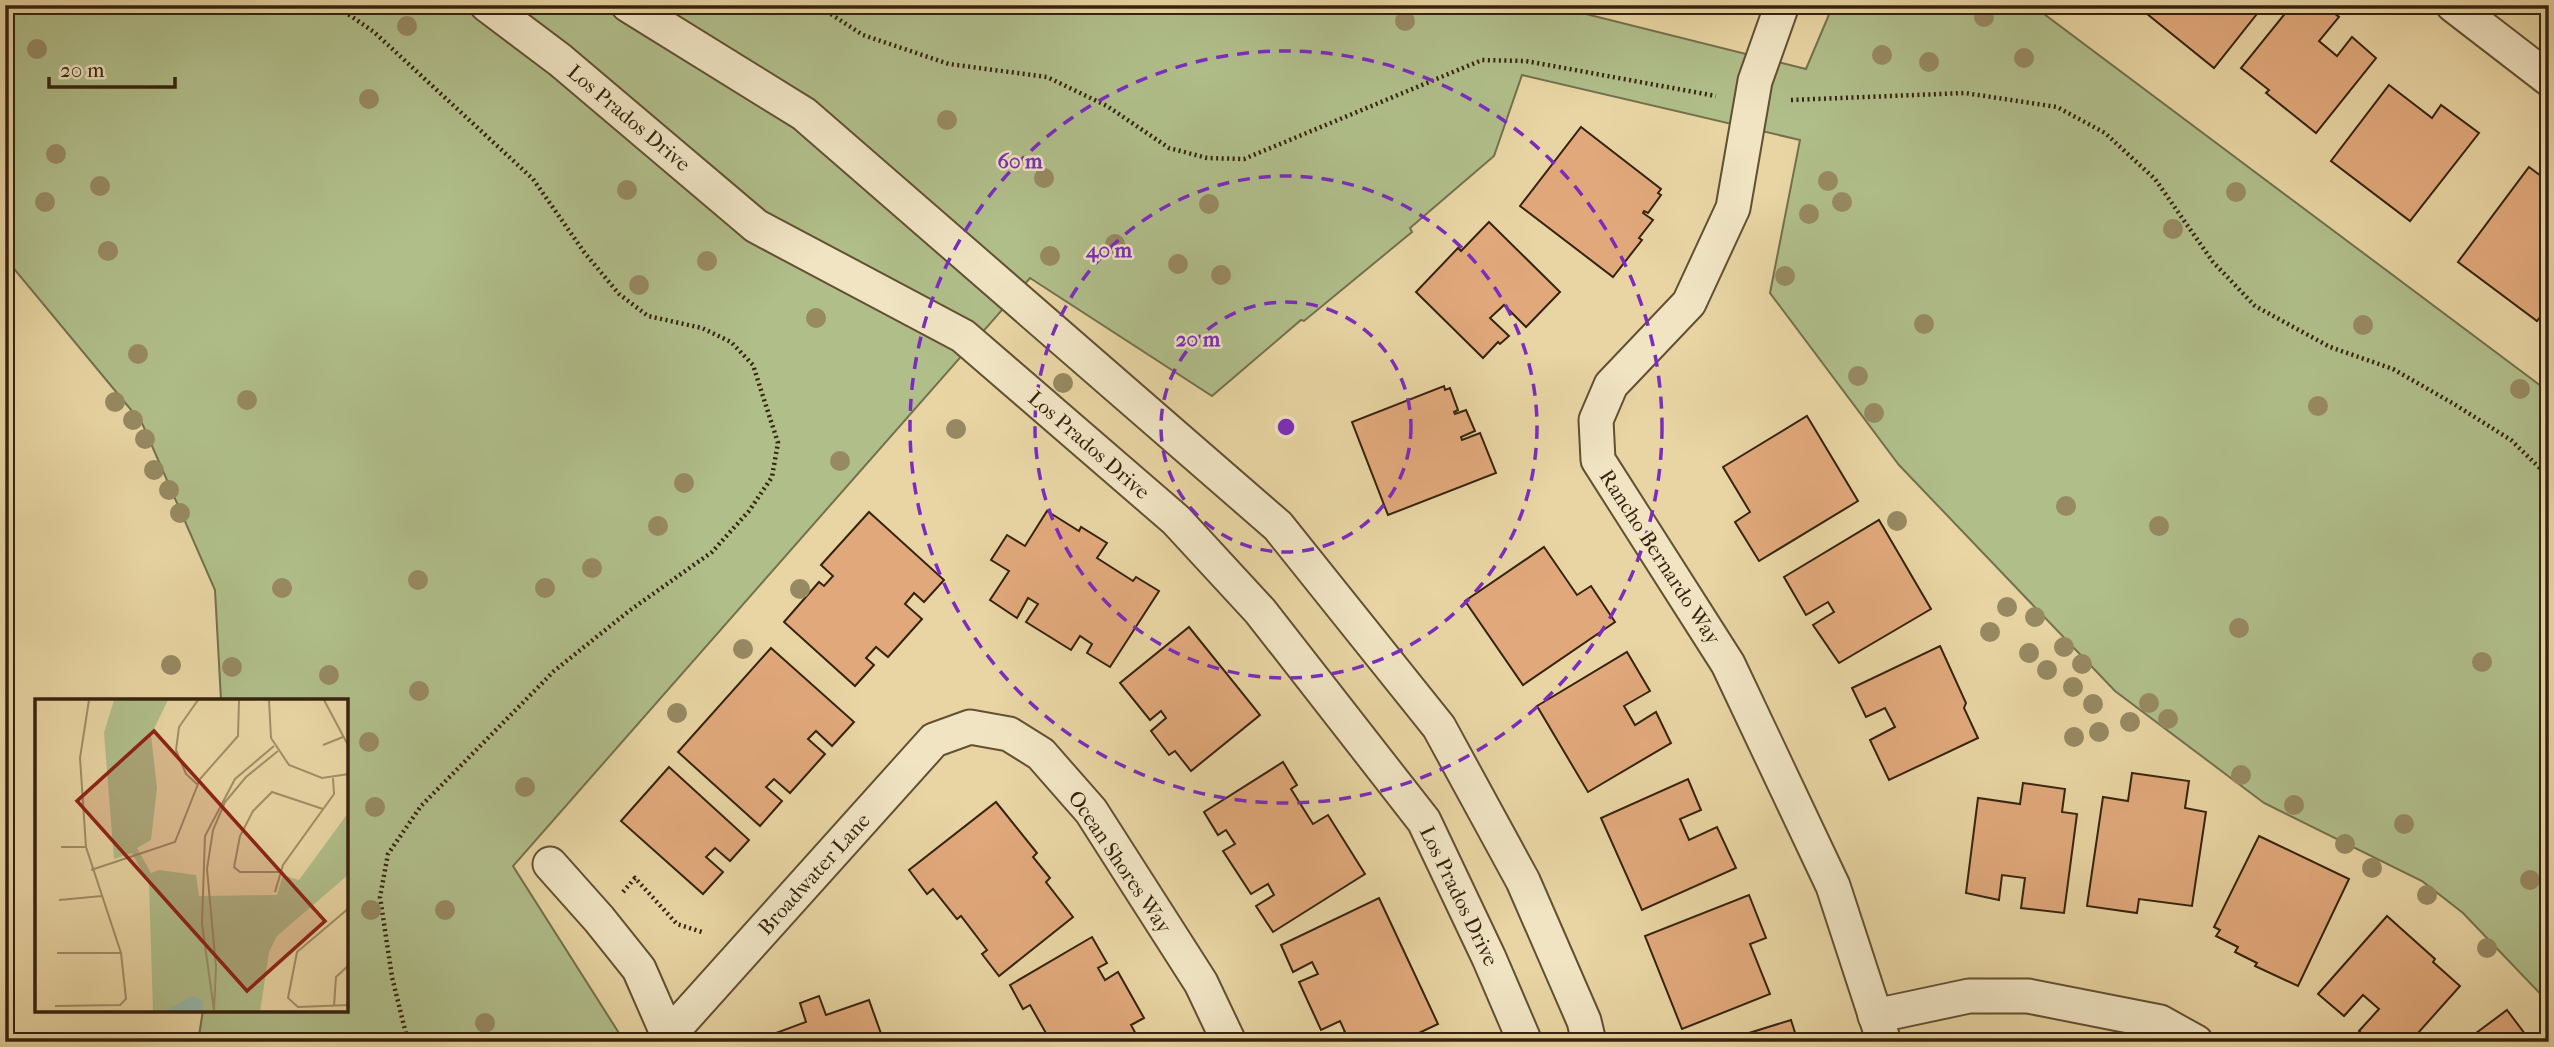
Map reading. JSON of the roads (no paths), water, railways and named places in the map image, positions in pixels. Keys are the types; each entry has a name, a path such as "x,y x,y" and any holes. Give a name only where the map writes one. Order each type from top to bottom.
{"street":[{"name":"Los Prados Drive","path":"487,5 560,60 756,226 963,336 1176,520 1260,611 1424,821 1489,958 1525,1042"},
{"path":"628,5 804,114 1278,526 1439,727 1523,881 1584,1021 1589,1042"},
{"name":"Rancho Bernardo Way","path":"1782,5 1755,80 1733,208 1689,303 1611,385 1596,420 1598,460 1728,664 1833,886 1880,1029"},
{"path":"2453,5 2549,79"},
{"name":"Broadwater Lane","path":"670,1039 934,740 970,727"},
{"name":"Ocean Shores Way","path":"970,727 1009,734 1041,754 1091,811 1201,983 1229,1042"},
{"path":"550,864 639,968 670,1039"},
{"path":"1880,1029 1969,996 2028,996 2160,1022 2196,1042"}]}
